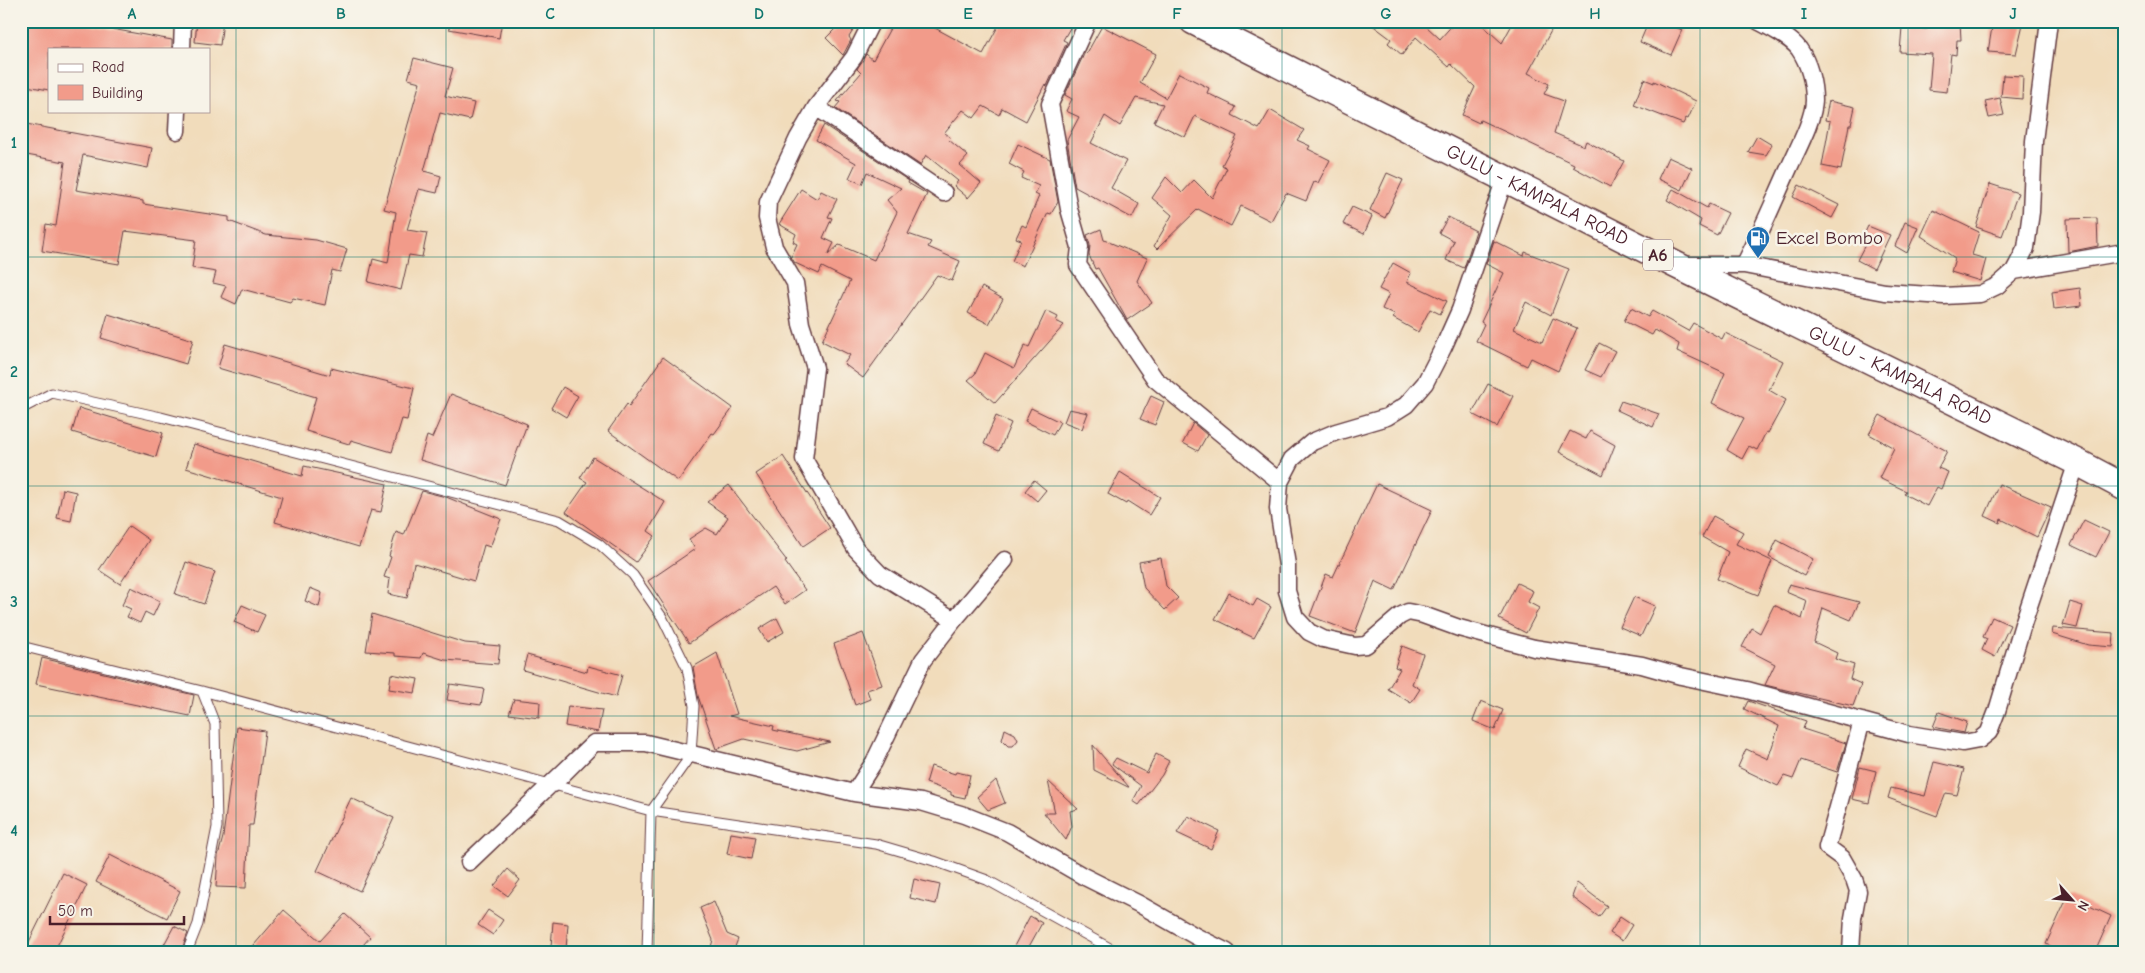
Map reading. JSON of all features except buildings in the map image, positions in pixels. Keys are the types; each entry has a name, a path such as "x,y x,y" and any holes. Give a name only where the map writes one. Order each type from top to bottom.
{"main road":[{"name":"GULU - KAMPALA ROAD","path":"1193,21 1676,265 2077,462 2124,487"}],"street":[{"path":"182,48 183,21"},
{"path":"872,21 854,58 816,108 798,138 768,202 767,218 774,246 795,283 801,324 816,368 804,459 856,549 880,574 954,620"},
{"path":"1088,21 1050,104 1069,209 1080,247 1078,265 1155,379 1280,482"},
{"path":"1744,265 1770,213 1806,132 1814,102 1812,82 1806,60 1798,48 1780,34 1758,21"},
{"path":"1676,265 1744,265 1884,292 1944,296 1980,294 1997,286 2014,271 2026,248 2031,212 2035,132 2049,21"},
{"path":"816,108 944,193"},
{"path":"177,131 178,112"},
{"path":"1505,178 1460,310 1444,348 1425,383 1406,405 1387,417 1336,432 1312,442 1292,459 1280,482 1278,509 1287,565 1287,591 1295,617 1309,632 1323,639 1355,646 1366,645 1400,616 1408,612 1423,615 1458,628 1534,648 1642,665 1681,676 1747,690 1909,734 1963,743 1978,740 1989,732 2077,462"},
{"path":"2014,271 2124,252"},
{"path":"854,793 882,746 924,660 954,620 1005,560"},
{"path":"1851,952 1853,918 1858,891 1854,879 1842,858 1827,847 1862,721"},
{"path":"553,784 594,743"},
{"path":"469,862 594,743 646,744 854,793 921,802 964,815 1007,832 1083,876 1139,904 1197,938 1227,952"}],"lane":[{"path":"21,409 52,393 170,419 559,520 599,544 633,575 662,617 687,668 694,706 691,755 652,811 647,952"},
{"path":"21,646 202,691 652,811 876,844 934,861 987,880 1117,952"},
{"path":"188,952 198,924 217,827 215,724 202,691"}],"place":[{"name":"Excel Bombo","path":"1758,259"}]}
